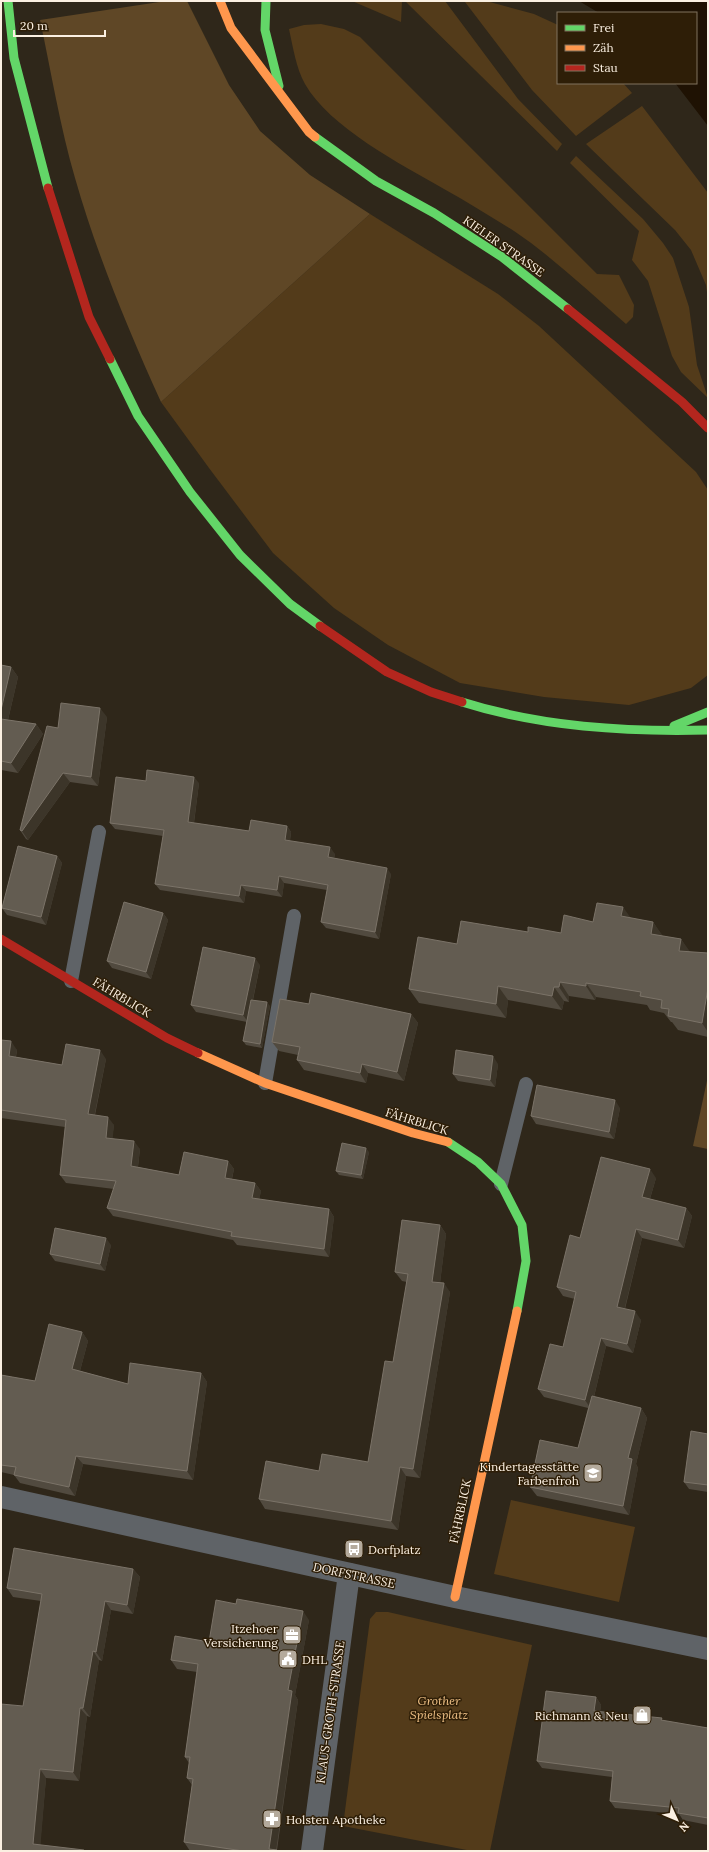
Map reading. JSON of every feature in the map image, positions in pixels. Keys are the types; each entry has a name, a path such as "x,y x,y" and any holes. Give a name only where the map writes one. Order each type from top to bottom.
{"main road":[{"path":"8,1 14,58 41,166 89,317 138,416 190,492 240,555 290,604 337,639 387,672 431,692 490,711 555,724 662,731 708,730"},
{"name":"KIELER STRASSE","path":"220,1 231,28 309,132 333,151 376,180 434,214 502,257 682,402 708,428"},
{"name":"KIELER STRASSE","path":"266,1 265,30 281,95"},
{"path":"662,731 708,712"},
{"name":"FÄHRBLICK","path":"1,939 167,1038 224,1066 265,1083 413,1133 448,1142 478,1162 501,1184 522,1225 526,1261 455,1597"}],"street":[{"name":"DORFSTRASSE","path":"1,1497 455,1597 708,1649"},
{"name":"KLAUS-GROTH-STRASSE","path":"312,1851 349,1574"}],"lane":[{"path":"70,981 99,832"},
{"path":"265,1083 294,916"},
{"path":"501,1184 526,1084"}],"green space":[{"path":"352,1 402,1 401,22"},
{"path":"405,1 445,1 518,99 562,144 557,151"},
{"path":"486,1 534,14 557,25 557,84 624,84 632,93 576,136 532,90 465,2"},
{"path":"321,24 344,29 360,37 597,274 619,275 634,305 633,317 626,324 558,264 529,241 471,204 388,157 348,130 331,115 316,100 302,78 295,57 289,29 304,25"},
{"path":"642,106 708,193 708,300 706,285 691,250 675,230 586,144"},
{"path":"576,156 643,219 663,243 673,258 689,307 697,365 708,398 681,372 672,356 648,281 632,260 639,231 570,163"},
{"path":"370,214 498,294 539,326 696,472 708,490 708,675 691,688 629,705 544,697 460,683 388,645 334,608 273,553 161,402"},
{"path":"511,1500 635,1527 619,1602 494,1574"},
{"name":"Grother Spielsplatz","path":"376,1612 388,1612 532,1645 490,1851 472,1851 343,1826 370,1619"}],"shaded area":[{"path":"166,1 187,1 229,85 260,131 310,175 370,214 161,402 114,292 84,207 65,139 40,20"},
{"path":"579,1 708,1 708,126 676,84 697,84 697,12 597,12"},
{"path":"708,1076 708,1149 693,1146"}],"building":[{"path":"1,665 11,667 1,710"},
{"path":"61,703 100,708 91,777 63,773 22,831 20,830 47,726 58,728"},
{"path":"1,719 36,724 11,763 1,761"},
{"path":"147,770 194,777 188,822 249,831 251,820 287,826 285,840 330,847 328,857 387,868 375,932 321,922 328,885 279,876 277,890 241,885 239,896 155,884 164,830 110,823 116,777 146,781"},
{"path":"18,846 57,856 41,917 2,908"},
{"path":"124,902 163,913 146,972 107,961"},
{"path":"597,903 623,907 621,916 653,922 651,934 681,939 679,951 708,953 708,988 702,1023 668,1016 669,1009 661,1008 662,1000 640,996 641,992 586,983 586,986 560,982 559,987 554,987 552,996 498,986 496,1004 409,989 418,937 457,944 461,921 528,932 528,927 561,933 564,915 593,922"},
{"path":"203,947 255,958 243,1015 191,1005"},
{"path":"311,993 411,1014 397,1072 362,1064 360,1073 297,1060 300,1047 272,1042 280,999 309,1004"},
{"path":"251,1000 267,1002 260,1044 243,1041"},
{"path":"1,1040 11,1041 9,1056 62,1065 66,1044 100,1050 88,1114 108,1117 106,1138 134,1141 131,1166 179,1175 184,1152 228,1161 225,1178 255,1183 252,1198 329,1209 324,1249 231,1236 232,1232 107,1208 116,1181 60,1175 66,1120 1,1110"},
{"path":"456,1050 493,1056 490,1080 453,1074"},
{"path":"537,1085 615,1100 609,1132 531,1116"},
{"path":"342,1143 366,1148 361,1175 336,1171"},
{"path":"601,1157 650,1169 642,1197 686,1208 678,1240 636,1229 617,1307 635,1311 627,1344 601,1338 585,1400 538,1389 550,1344 563,1347 576,1292 557,1287 570,1235 580,1238"},
{"path":"402,1220 440,1225 432,1282 444,1283 413,1469 400,1467 391,1521 259,1499 266,1461 319,1471 322,1454 368,1462 385,1361 393,1362 408,1274 395,1272"},
{"path":"55,1228 106,1238 100,1264 50,1254"},
{"path":"49,1324 82,1332 72,1369 128,1384 130,1363 201,1373 187,1471 76,1456 69,1487 14,1475 16,1467 1,1465 1,1375 35,1381"},
{"path":"592,1396 641,1408 628,1458 632,1459 623,1506 530,1487 540,1440 578,1448"},
{"path":"691,1431 708,1434 708,1485 684,1482"},
{"path":"14,1548 133,1569 127,1605 105,1601 96,1652 93,1651 83,1708 80,1708 73,1772 40,1769 33,1844 84,1851 1,1851 1,1704 23,1706 42,1594 7,1588"},
{"path":"237,1599 303,1611 288,1690 292,1691 269,1849 277,1850 276,1851 243,1851 184,1842 193,1779 187,1778 190,1757 185,1757 198,1664 171,1660 175,1636 209,1642 216,1600 236,1604"},
{"path":"546,1691 596,1697 594,1711 662,1718 661,1720 708,1728 708,1818 678,1813 679,1808 610,1801 613,1771 537,1761"}],"traffic: fast":[{"path":"8,1 14,58 48,188"},
{"path":"266,1 265,30 279,86"},
{"path":"315,137 376,181 434,213 502,257 568,309"},
{"path":"110,359 138,416 190,492 240,555 290,604 320,626"},
{"path":"462,702 522,717 584,726 615,729 708,730"},
{"path":"674,726 708,712"},
{"path":"448,1142 478,1162 501,1184 522,1225 526,1261 517,1311"}],"traffic: slow":[{"path":"220,1 231,28 309,132 315,137"},
{"path":"198,1053 265,1083 413,1133 448,1142"},
{"path":"455,1597 517,1311"}],"traffic: jam":[{"path":"48,188 89,317 110,359"},
{"path":"568,309 682,402 708,428"},
{"path":"320,626 387,672 431,692 462,702"},
{"path":"1,939 167,1038 198,1053"}],"place":[{"name":"Kindertagesstätte Farbenfroh","path":"593,1473"},
{"name":"Dorfplatz","path":"354,1549"},
{"name":"Itzehoer Versicherung","path":"292,1635"},
{"name":"DHL","path":"288,1659"},
{"name":"Richmann & Neu","path":"642,1715"},
{"name":"Holsten Apotheke","path":"272,1819"}]}
